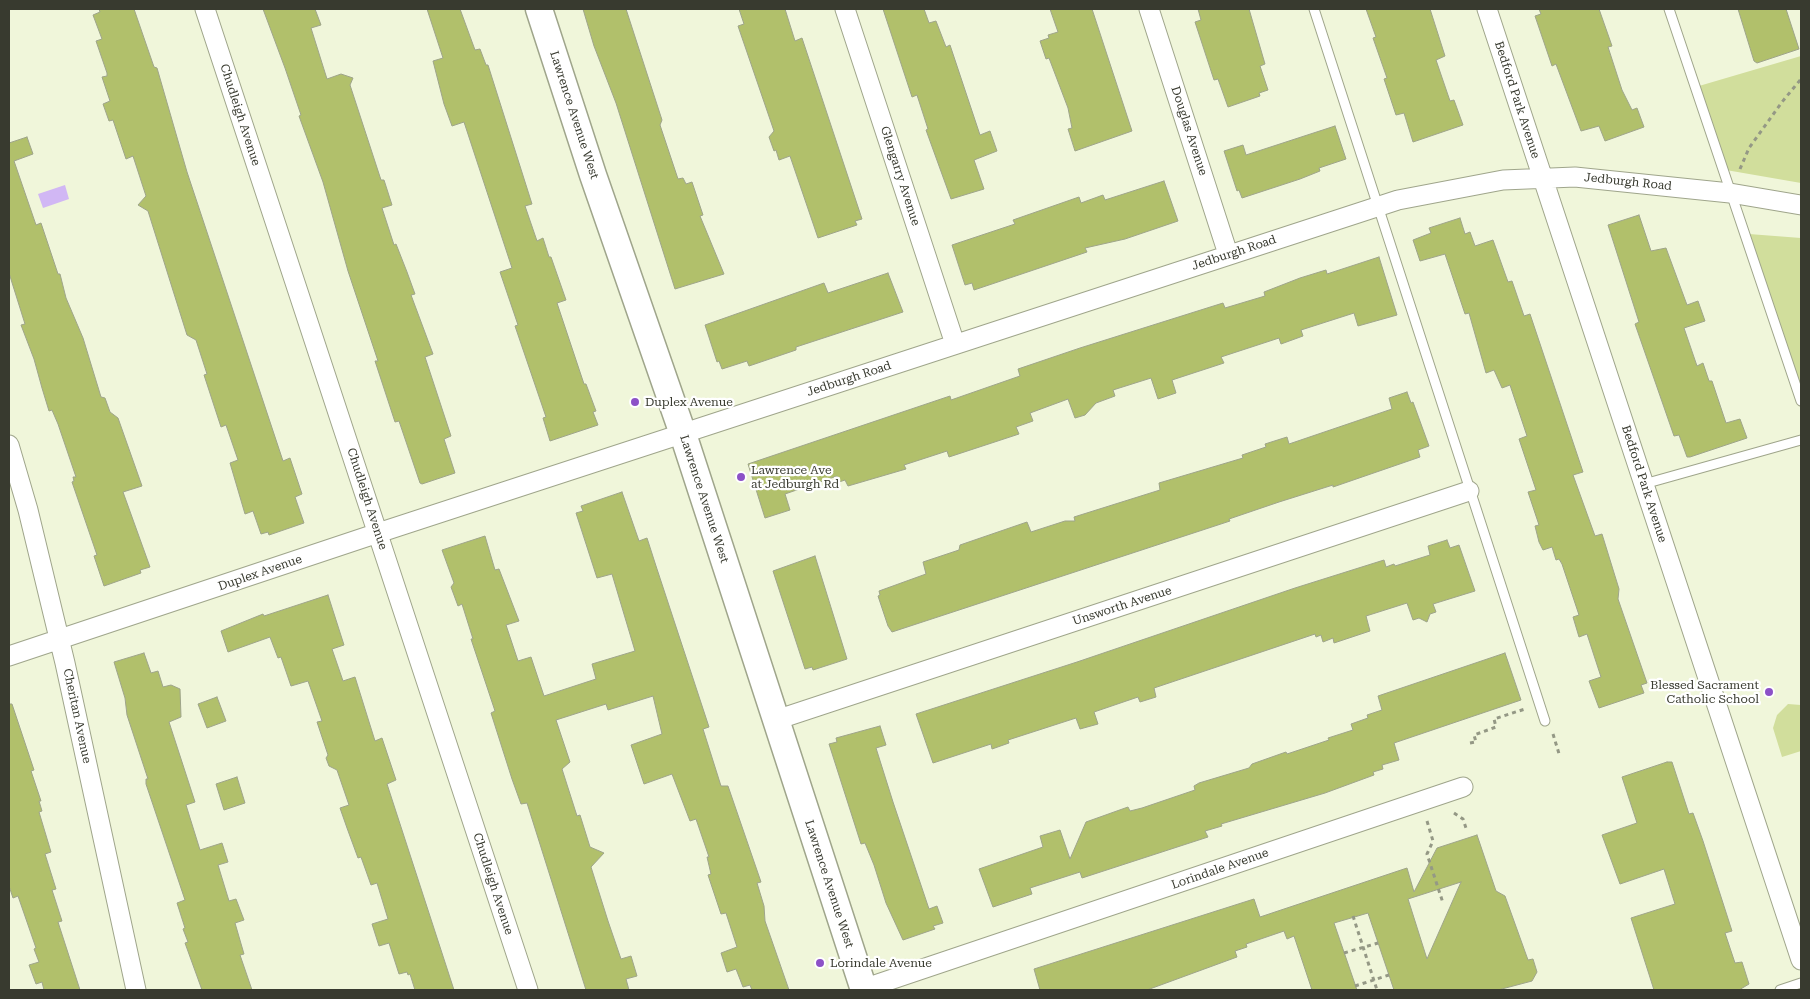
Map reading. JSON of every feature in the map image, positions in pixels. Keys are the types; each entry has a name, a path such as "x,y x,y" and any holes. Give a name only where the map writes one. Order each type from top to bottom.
{"main road":[{"name":"Lawrence Avenue West","path":"539,9 596,184 683,434 863,990"}],"street":[{"name":"Chudleigh Avenue","path":"205,9 528,990"},
{"name":"Glengarry Avenue","path":"845,9 955,344"},
{"name":"Douglas Avenue","path":"1149,9 1228,254"},
{"name":"Bedford Park Avenue","path":"1488,9 1542,178 1801,960"},
{"name":"Jedburgh Road","path":"683,434 1378,206 1471,185 1503,180 1590,177 1730,193 1801,204"},
{"name":"Duplex Avenue","path":"9,656 683,434"},
{"name":"Cheritan Avenue","path":"9,445 28,510 60,640 136,990"},
{"name":"Unsworth Avenue","path":"776,720 1469,491"},
{"name":"Lorindale Avenue","path":"863,990 1462,788"}],"lane":[{"path":"1314,9 1545,721"},
{"path":"1669,9 1801,401"},
{"path":"1644,484 1801,440"},
{"path":"1780,990 1801,983"}],"path":[{"path":"1737,175 1749,148 1801,79"},
{"path":"1470,743 1476,742 1474,735 1496,727 1494,719 1527,708"},
{"path":"1545,721 1550,724 1560,757"},
{"path":"1449,813 1454,812 1460,816 1467,831"},
{"path":"1418,824 1434,818"},
{"path":"1426,821 1433,841 1427,854 1443,903"},
{"path":"1353,916 1377,990"},
{"path":"1344,953 1378,942"},
{"path":"1355,986 1389,976"}],"green space":[{"path":"1801,56 1801,183 1726,170 1699,86"},
{"path":"1749,234 1801,238 1801,406"},
{"path":"1788,704 1801,705 1801,751 1782,757 1773,728 1777,715"}],"shaded area":[{"path":"65,185 69,199 43,208 38,194"}],"building":[{"path":"99,9 134,9 154,67 157,68 187,172 283,461 290,458 302,494 295,497 304,523 269,535 268,532 261,534 253,511 245,514 230,463 238,460 226,425 221,427 204,375 207,374 196,340 187,335 148,211 138,205 146,196 133,156 126,159 113,120 109,121 103,104 110,101 102,77 107,76 107,73 96,41 102,39 93,15 100,12"},
{"path":"263,9 315,9 321,25 311,28 327,79 341,74 353,78 350,85 381,180 384,180 392,205 382,208 394,245 396,244 415,294 411,295 433,354 425,357 451,436 444,439 455,473 422,484 420,483 399,421 395,422 375,361 378,361 348,271 323,182"},
{"path":"427,9 460,9 475,50 480,49 486,65 488,65 532,204 525,206 537,241 543,238 566,300 557,303 584,384 586,384 596,411 593,412 598,425 550,441 543,418 546,417 515,326 518,325 500,272 512,268 464,122 452,126 444,104 433,61 443,58"},
{"path":"583,9 626,9 662,120 660,125 678,179 683,178 686,184 692,182 703,215 700,216 724,274 675,289 616,103 594,46"},
{"path":"739,9 785,9 795,41 802,38 862,219 855,221 857,225 818,238 790,156 779,160 769,137 774,131 738,26 744,24"},
{"path":"883,9 924,9 929,23 936,21 946,47 950,45 980,135 990,131 997,151 974,160 984,189 951,199 926,130 928,129 917,95 912,97"},
{"path":"1050,9 1092,9 1132,131 1075,151 1068,129 1072,128 1068,108 1049,58 1046,59 1040,41 1049,38 1048,35 1058,32"},
{"path":"1198,9 1249,9 1265,64 1260,66 1268,90 1259,93 1260,96 1228,107 1218,79 1214,80 1195,22 1201,20"},
{"path":"1366,9 1430,9 1445,56 1436,60 1450,101 1454,100 1463,125 1413,142 1404,113 1396,115 1384,79 1387,78 1373,38 1376,37"},
{"path":"1539,9 1599,9 1612,46 1608,47 1622,90 1632,110 1637,108 1644,127 1605,141 1599,126 1581,131 1556,64 1552,66 1535,16 1541,14"},
{"path":"1738,9 1786,9 1799,49 1757,63 1754,61"},
{"path":"1335,126 1346,159 1319,168 1320,171 1300,179 1242,198 1239,190 1237,191 1224,151 1243,145 1246,155"},
{"path":"27,137 33,154 14,161 36,225 41,223 58,274 60,274 66,298 83,338 101,397 105,398 110,412 118,418 142,486 123,492 150,567 140,570 141,573 104,586 94,556 97,555 72,482 74,481 73,477 76,477 58,424 52,410 49,411 34,359 21,325 25,324 9,273 9,143"},
{"path":"1164,181 1178,221 1125,239 1085,248 1087,252 974,290 972,283 965,285 952,245 1015,224 1013,220 1079,197 1081,203 1103,195 1105,200"},
{"path":"1639,215 1651,251 1666,248 1687,305 1698,301 1705,321 1684,328 1697,366 1703,363 1709,381 1712,381 1726,423 1740,419 1747,438 1687,457 1679,435 1674,436 1635,324 1639,322 1608,225"},
{"path":"1460,218 1465,234 1470,232 1475,246 1493,240 1508,282 1512,281 1524,316 1530,314 1583,472 1573,475 1595,536 1602,534 1619,589 1618,599 1647,683 1641,685 1644,693 1599,708 1589,681 1601,677 1587,634 1579,637 1573,617 1579,615 1562,564 1559,559 1556,560 1552,547 1543,550 1539,542 1535,526 1539,525 1528,492 1536,490 1519,439 1527,436 1510,385 1502,388 1494,370 1486,373 1469,313 1465,314 1445,254 1420,261 1413,240 1431,233 1429,228"},
{"path":"1379,257 1397,315 1358,326 1354,313 1301,330 1303,336 1281,344 1279,338 1221,357 1224,363 1172,380 1176,393 1158,399 1151,378 1113,390 1115,396 1096,403 1085,415 1075,418 1068,399 1030,413 1033,421 1016,427 1019,434 949,457 947,451 904,465 906,469 848,486 845,480 839,482 837,476 785,494 790,510 765,518 748,464 950,396 951,400 1020,376 1018,369 1080,348 1223,303 1225,308 1265,296 1264,292 1300,278 1326,270 1327,274"},
{"path":"888,273 903,312 796,347 796,350 749,366 747,361 722,369 719,361 717,362 705,325 824,283 828,293"},
{"path":"1407,392 1411,403 1413,402 1429,446 1418,450 1420,457 1333,487 1333,485 1279,502 1229,519 1230,521 892,632 888,626 878,596 880,595 879,591 926,574 923,562 959,550 960,545 1027,522 1031,532 1065,521 1075,521 1074,517 1160,490 1159,483 1243,458 1242,455 1266,447 1265,444 1287,437 1289,444 1392,409 1389,398"},
{"path":"622,492 639,541 647,538 709,727 703,729 721,786 728,786 761,882 757,883 764,906 765,921 789,990 752,990 750,985 743,987 736,969 727,972 721,953 737,947 726,913 721,914 708,875 711,874 707,857 709,857 696,819 690,821 672,774 644,784 631,745 662,734 653,696 608,710 606,704 556,720 570,762 562,769 577,816 580,815 590,847 604,853 591,867 621,959 631,956 637,976 626,979 629,990 586,990 527,803 521,804 512,779 491,713 495,711 471,639 473,639 462,604 458,606 451,587 454,583 442,550 485,536 495,570 499,569 519,621 506,625 518,661 531,657 544,696 596,679 592,664 635,651 612,574 597,578 576,513 583,511 581,506"},
{"path":"1447,540 1450,548 1459,545 1475,591 1433,604 1436,612 1430,614 1427,622 1419,618 1413,620 1407,603 1366,616 1370,631 1334,643 1333,638 1323,642 1321,635 1316,637 1315,634 1154,688 1156,697 1140,702 1138,697 1094,712 1098,724 1080,729 1076,718 1008,740 1009,743 992,749 991,744 933,763 916,714 1384,560 1386,567 1430,555 1428,546"},
{"path":"815,556 847,659 813,670 812,667 805,669 773,571"},
{"path":"328,595 344,645 332,649 343,681 355,677 375,741 382,738 396,780 387,784 454,990 415,990 410,974 408,975 407,972 399,974 389,943 379,946 372,924 388,919 377,883 371,885 361,857 358,858 340,808 349,805 337,770 329,766 326,758 328,755 317,722 322,721 308,681 291,686 281,657 278,658 270,637 228,652 221,631 263,614 264,616"},
{"path":"144,653 151,673 158,671 163,687 171,685 180,689 181,717 169,722 195,802 186,805 200,850 222,843 228,862 218,865 229,901 236,899 244,920 235,923 244,954 240,955 252,990 202,990 185,943 188,942 177,903 185,900 146,784 146,779 148,779 127,715 125,698 114,662"},
{"path":"1505,653 1521,700 1394,743 1399,760 1382,765 1383,769 1373,772 1374,775 1325,793 1221,824 1222,826 1205,831 1208,837 1082,878 1080,872 1030,888 1032,894 993,907 979,869 1043,847 1040,836 1060,830 1070,859 1086,822 1128,807 1130,811 1142,808 1195,790 1194,786 1199,783 1249,768 1252,764 1286,752 1287,754 1329,740 1328,738 1353,730 1351,724 1368,718 1367,715 1382,710 1378,696"},
{"path":"217,697 226,721 207,728 198,704"},
{"path":"9,704 12,704 34,770 31,771 41,801 39,801 42,811 39,812 51,852 45,854 56,889 52,890 62,921 58,922 80,990 44,990 42,982 36,984 29,965 39,962 34,949 36,948 18,896 13,898 9,886"},
{"path":"880,726 886,745 876,748 893,802 929,909 937,906 943,923 933,926 935,929 903,940 886,903 865,843 861,844 829,744 837,742 836,738"},
{"path":"1672,762 1689,814 1693,813 1732,931 1725,933 1735,963 1742,962 1749,984 1739,990 1654,990 1631,918 1675,904 1664,869 1620,884 1602,835 1637,823 1622,777"},
{"path":"237,777 245,803 224,810 216,784"},
{"path":"1477,835 1496,891 1505,896 1528,960 1533,959 1537,972 1532,981 1498,990 1394,990 1368,913 1334,923 1357,990 1312,990 1294,936 1287,939 1284,931 1246,944 1247,947 1235,951 1237,957 1147,990 1040,990 1034,969 1254,899 1260,917 1407,868 1414,892 1437,848","holes":["1461,882 1427,959 1408,899"]}],"place":[{"name":"Duplex Avenue","path":"635,402"},
{"name":"Lawrence Ave at Jedburgh Rd","path":"741,477"},
{"name":"Blessed Sacrament Catholic School","path":"1769,692"},
{"name":"Lorindale Avenue","path":"820,963"}]}
